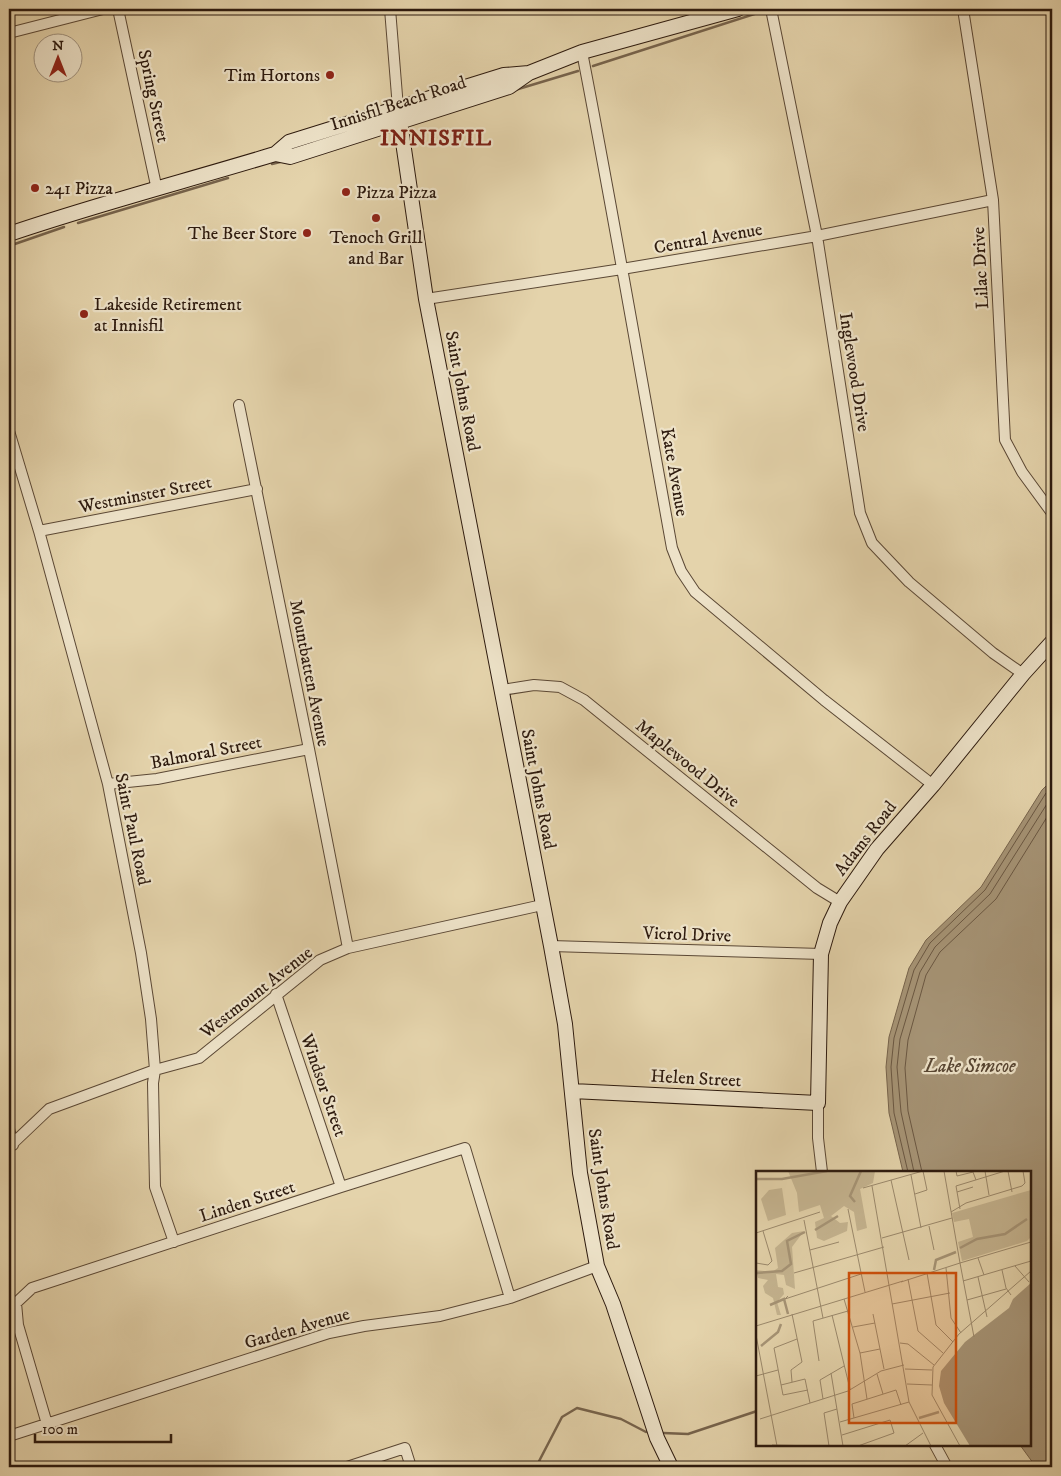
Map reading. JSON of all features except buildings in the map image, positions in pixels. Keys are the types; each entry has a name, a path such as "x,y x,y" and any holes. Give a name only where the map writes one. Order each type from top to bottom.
{"street":[{"path":"9,33 103,9"},
{"name":"Spring Street","path":"118,9 157,190"},
{"path":"390,9 399,115"},
{"name":"Innisfil Beach Road","path":"9,234 68,214 157,190 275,154 290,157 399,115 509,87 529,73 582,52 738,9"},
{"name":"Inglewood Drive","path":"771,9 817,236 860,514 872,544 909,582 993,653 1023,674"},
{"name":"Lilac Drive","path":"963,9 993,200 1005,440 1022,472 1052,513"},
{"name":"Kate Avenue","path":"582,52 612,204 672,548 681,571 695,592 824,700 933,785"},
{"name":"Saint Johns Road","path":"399,115 426,299 565,1024 580,1173 597,1266 613,1304 656,1438 671,1467"},
{"name":"Central Avenue","path":"426,299 622,269 817,236 993,200"},
{"name":"Mountbatten Avenue","path":"239,405 348,948"},
{"name":"Saint Paul Road","path":"9,431 39,531 108,784 141,952 151,1019 155,1070 153,1083 155,1187 174,1242"},
{"name":"Westminster Street","path":"39,531 257,489"},
{"name":"Adams Road","path":"818,1103 821,954 830,923 840,902 877,849 1052,642"},
{"name":"Maplewood Drive","path":"502,690 534,686 560,687 584,700 817,888 840,902"},
{"name":"Balmoral Street","path":"108,784 157,779 309,749"},
{"name":"Westmount Avenue","path":"11,1146 49,1109 155,1070 199,1058 320,960 348,948 542,905"},
{"name":"Vicrol Drive","path":"551,946 821,954"},
{"name":"Windsor Street","path":"276,994 341,1187"},
{"name":"Helen Street","path":"572,1092 818,1103"},
{"path":"818,1103 818,1138 822,1171"},
{"path":"9,1129 11,1146"},
{"name":"Linden Street","path":"48,1424 18,1325 16,1303 32,1288 465,1148 510,1298"},
{"name":"Garden Avenue","path":"9,1436 329,1333 364,1326 440,1316 510,1298 597,1266"},
{"path":"936,1446 947,1467"},
{"path":"347,1467 405,1448 411,1467"}],"water":[{"name":"Lake Simcoe","path":"1052,780 1052,1467 1036,1467 1021,1446 1031,1446 1031,1171 903,1171 889,1113 886,1067 889,1037 909,968 926,940 981,887 1042,790"}],"waterway":[{"path":"593,66 764,11"},
{"path":"515,90 578,71"},
{"path":"272,164 280,162"},
{"path":"78,223 228,178"},
{"path":"9,246 64,227"},
{"path":"536,1467 562,1417 577,1408 621,1419 646,1432"},
{"path":"663,1433 688,1434 756,1411"}],"place":[{"name":"Tim Hortons","path":"330,75"},
{"name":"241 Pizza","path":"35,188"},
{"name":"Pizza Pizza","path":"346,192"},
{"name":"Tenoch Grill and Bar","path":"376,218"},
{"name":"The Beer Store","path":"307,233"},
{"name":"Lakeside Retirement at Innisfil","path":"84,314"}],"district":[{"name":"INNISFIL","path":"436,137"}]}
